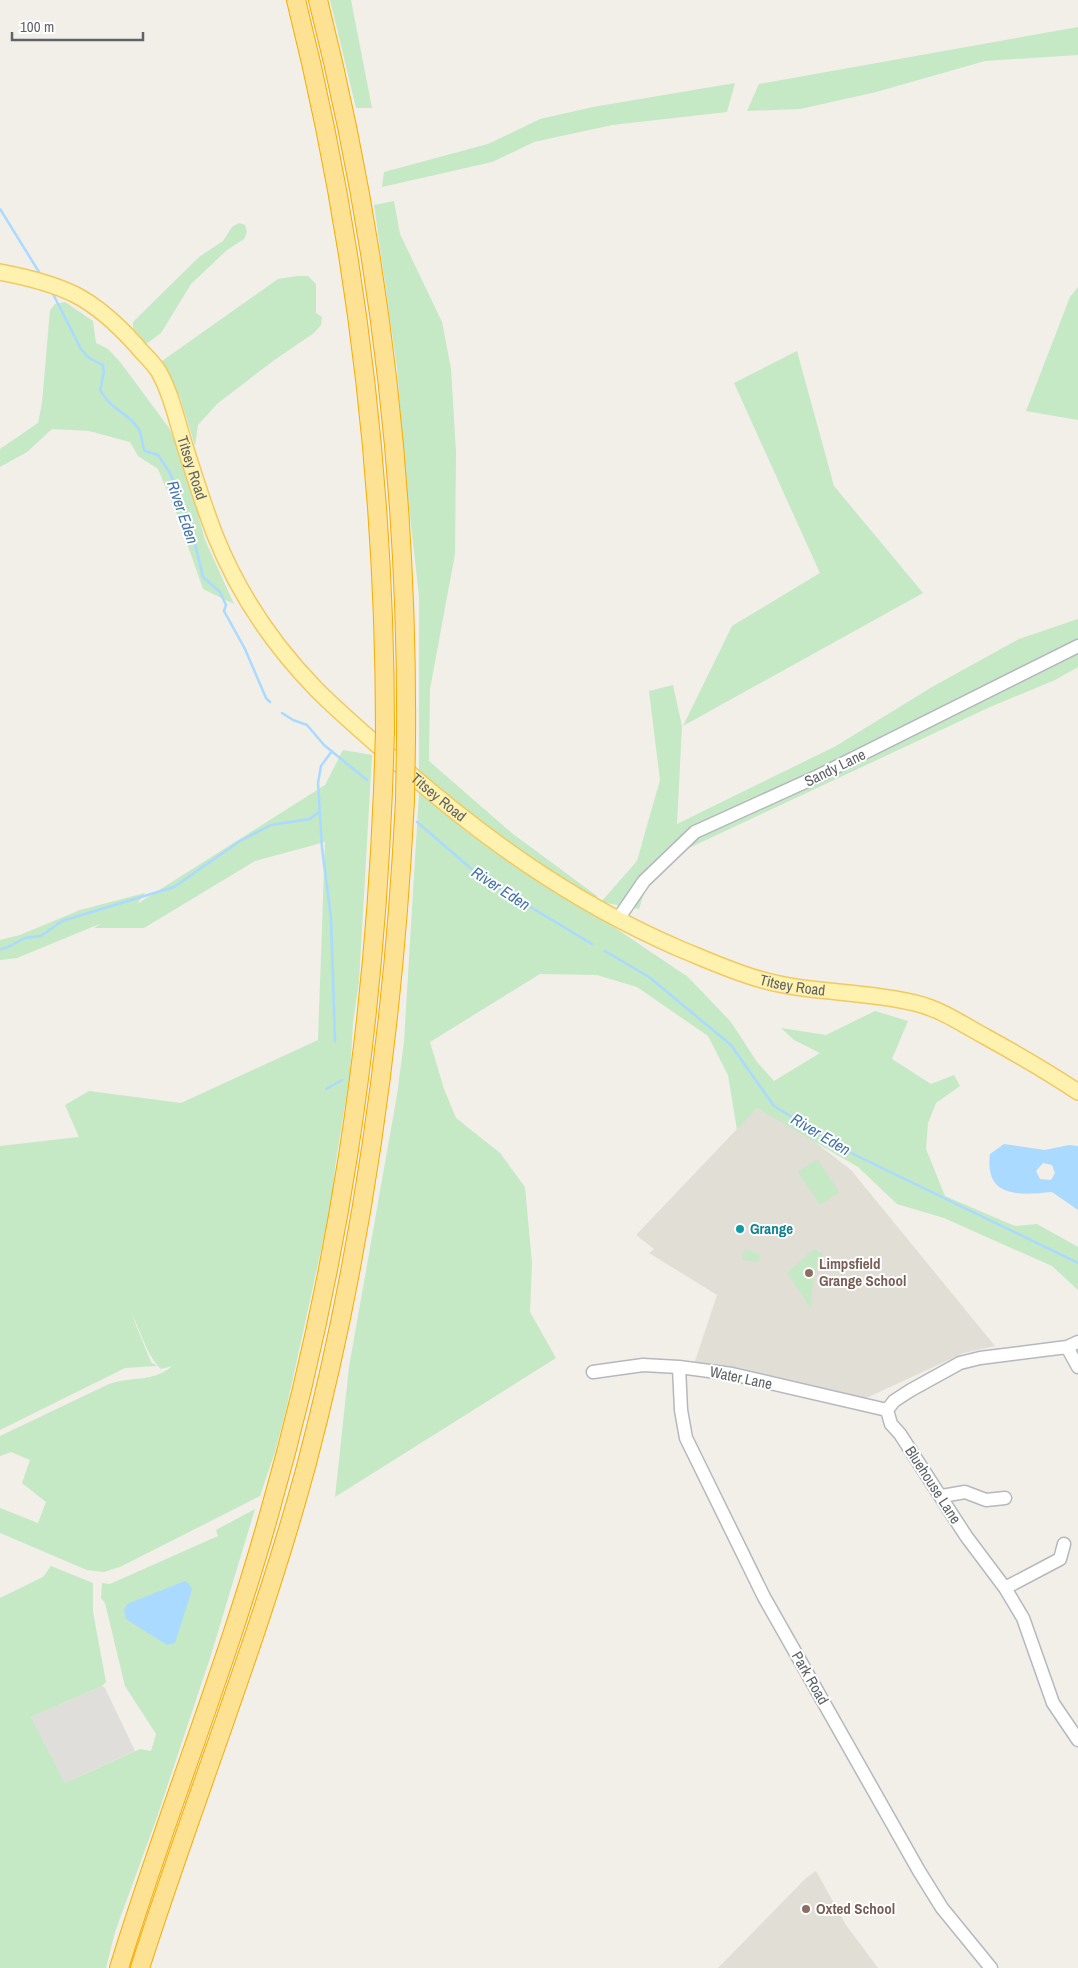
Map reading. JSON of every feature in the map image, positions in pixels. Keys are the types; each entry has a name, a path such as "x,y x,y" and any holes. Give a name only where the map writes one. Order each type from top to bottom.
{"highway":[{"path":"119,1968 239,1612 270,1514 281,1472 330,1271 358,1095 376,930 385,731 382,562 369,405 340,203 318,89 296,0"},
{"path":"140,1968 245,1662 306,1464 345,1294 374,1135 393,975 405,800 406,739 406,666 400,524 387,381 360,196 344,112 318,0"}],"main road":[{"name":"Titsey Road","path":"0,272 42,280 68,290 120,327 158,369 174,407 206,508 226,562 271,637 317,690 422,785 477,830 551,881 618,919 716,964 759,979 801,988 869,994 938,1010 1050,1073 1078,1092"}],"street":[{"name":"Sandy Lane","path":"618,919 644,881 695,832 816,777 1078,646"},
{"path":"887,1410 894,1401 911,1390 960,1363 989,1356 1073,1345 1078,1367"},
{"name":"Water Lane","path":"593,1372 642,1365 679,1367 732,1374 887,1410"},
{"name":"Park Road","path":"679,1367 681,1410 686,1438 764,1597 919,1871 942,1908 991,1968"},
{"name":"Bluehouse Lane","path":"887,1410 891,1424 942,1496 966,1536 1005,1588 1026,1626 1054,1703 1078,1740"},
{"path":"942,1496 965,1492 986,1500 1006,1498"},
{"path":"1005,1588 1060,1559 1064,1544"}],"shaded area":[{"name":"Limpsfield Grange School","path":"757,1108 811,1139 851,1170 995,1346 964,1353 864,1399 694,1364 717,1295 649,1253 654,1249 636,1235"},
{"path":"102,1686 105,1688 135,1751 65,1783 31,1717"},
{"name":"Oxted School","path":"816,1871 846,1925 878,1968 718,1968 806,1878"}],"green space":[{"path":"330,0 351,0 372,108 356,108"},
{"path":"1078,27 1078,55 985,61 876,92 800,109 747,111 759,84"},
{"path":"735,83 727,112 612,125 534,142 492,162 382,187 384,172 488,144 540,119 593,107"},
{"path":"394,201 400,234 442,322 451,369 456,452 455,554 430,689 429,761 513,834 597,896 597,903 511,847 419,773 419,596 405,472 397,368 374,205"},
{"path":"239,223 245,225 247,232 244,239 227,250 191,284 161,333 146,344 133,328 133,322 199,257 223,241 232,227"},
{"path":"308,276 316,284 316,313 322,317 321,325 314,333 273,361 217,404 198,425 195,446 180,397 162,361 278,279"},
{"path":"1078,287 1078,420 1026,411 1070,297"},
{"path":"65,302 93,321 96,343 108,349 121,363 169,428 182,456 205,540 234,604 203,589 176,512 158,469 138,456 130,442 89,431 52,429 27,452 0,467 0,449 38,423 42,403 50,310 55,304"},
{"path":"797,351 834,486 923,593 683,726 732,626 820,573 734,383"},
{"path":"1078,619 1078,667 1055,680 990,707 689,848 648,881 639,909 601,902 637,861 660,780 649,691 673,685 682,726 677,824 836,746 932,687 1019,639"},
{"path":"343,750 372,755 359,982 353,1023 350,1074 335,1167 332,1200 275,1452 260,1496 120,1567 104,1572 87,1570 0,1533 0,1508 38,1523 46,1502 22,1483 30,1460 11,1452 0,1456 0,1436 109,1384 158,1375 172,1366 161,1369 156,1364 131,1313 151,1362 157,1366 125,1368 0,1430 0,1146 79,1137 65,1105 89,1091 181,1103 318,1040 325,842 255,861 144,928 94,928 102,923 17,958 0,960 0,940 20,935 80,910 145,893 137,904 325,785"},
{"path":"423,792 467,832 560,895 596,915 688,977 731,1022 757,1062 774,1081 820,1053 794,1040 781,1028 826,1035 875,1011 908,1021 892,1059 931,1084 954,1075 960,1086 936,1103 928,1123 926,1149 945,1196 1015,1226 1037,1224 1078,1247 1078,1290 1052,1266 944,1218 897,1204 858,1167 757,1108 737,1130 728,1075 708,1036 637,987 597,975 540,974 430,1042 444,1089 456,1118 500,1153 525,1187 532,1263 530,1312 556,1358 335,1497 349,1367 397,1095 404,1042 419,793"},
{"path":"817,1159 839,1192 820,1205 798,1172"},
{"path":"745,1249 760,1255 759,1261 754,1262 742,1259"},
{"path":"814,1249 823,1254 813,1279 811,1309 787,1273"},
{"path":"255,1509 210,1658 156,1820 115,1932 106,1968 0,1968 0,1598 43,1577 51,1566 93,1583 93,1612 106,1682 102,1686 31,1717 65,1783 140,1749 151,1751 156,1734 125,1686 105,1603 101,1598 102,1583 110,1584 218,1536 216,1530"}],"water":[{"path":"1004,1144 1045,1150 1069,1145 1078,1146 1078,1210 1052,1192 1017,1193 999,1187 993,1179 990,1169 990,1154","holes":["1043,1163 1052,1165 1055,1173 1051,1180 1040,1179 1036,1171"]},
{"path":"185,1581 192,1590 175,1643 167,1645 126,1619 124,1611 127,1604"}],"waterway":[{"name":"River Eden","path":"0,209 39,272"},
{"name":"River Eden","path":"52,292 81,349 89,358 103,365 104,372 100,390 109,402 138,428 145,451 158,455 170,473 191,527 203,577 220,592 226,605 224,611 245,649 266,698 270,702"},
{"name":"River Eden","path":"282,713 293,720 307,725 324,745 367,780"},
{"path":"332,751 321,766 318,783 322,848 331,918 335,1041"},
{"path":"0,949 6,948 25,938 41,936 62,921 174,887 240,841 271,825 310,819 319,812"},
{"name":"River Eden","path":"417,822 482,878 592,944"},
{"name":"River Eden","path":"605,951 649,977 731,1045 774,1106 847,1151 1078,1263"},
{"path":"326,1089 342,1080"}],"place":[{"name":"Grange","path":"740,1229"},
{"name":"Limpsfield Grange School","path":"809,1273"},
{"name":"Oxted School","path":"806,1909"}]}
